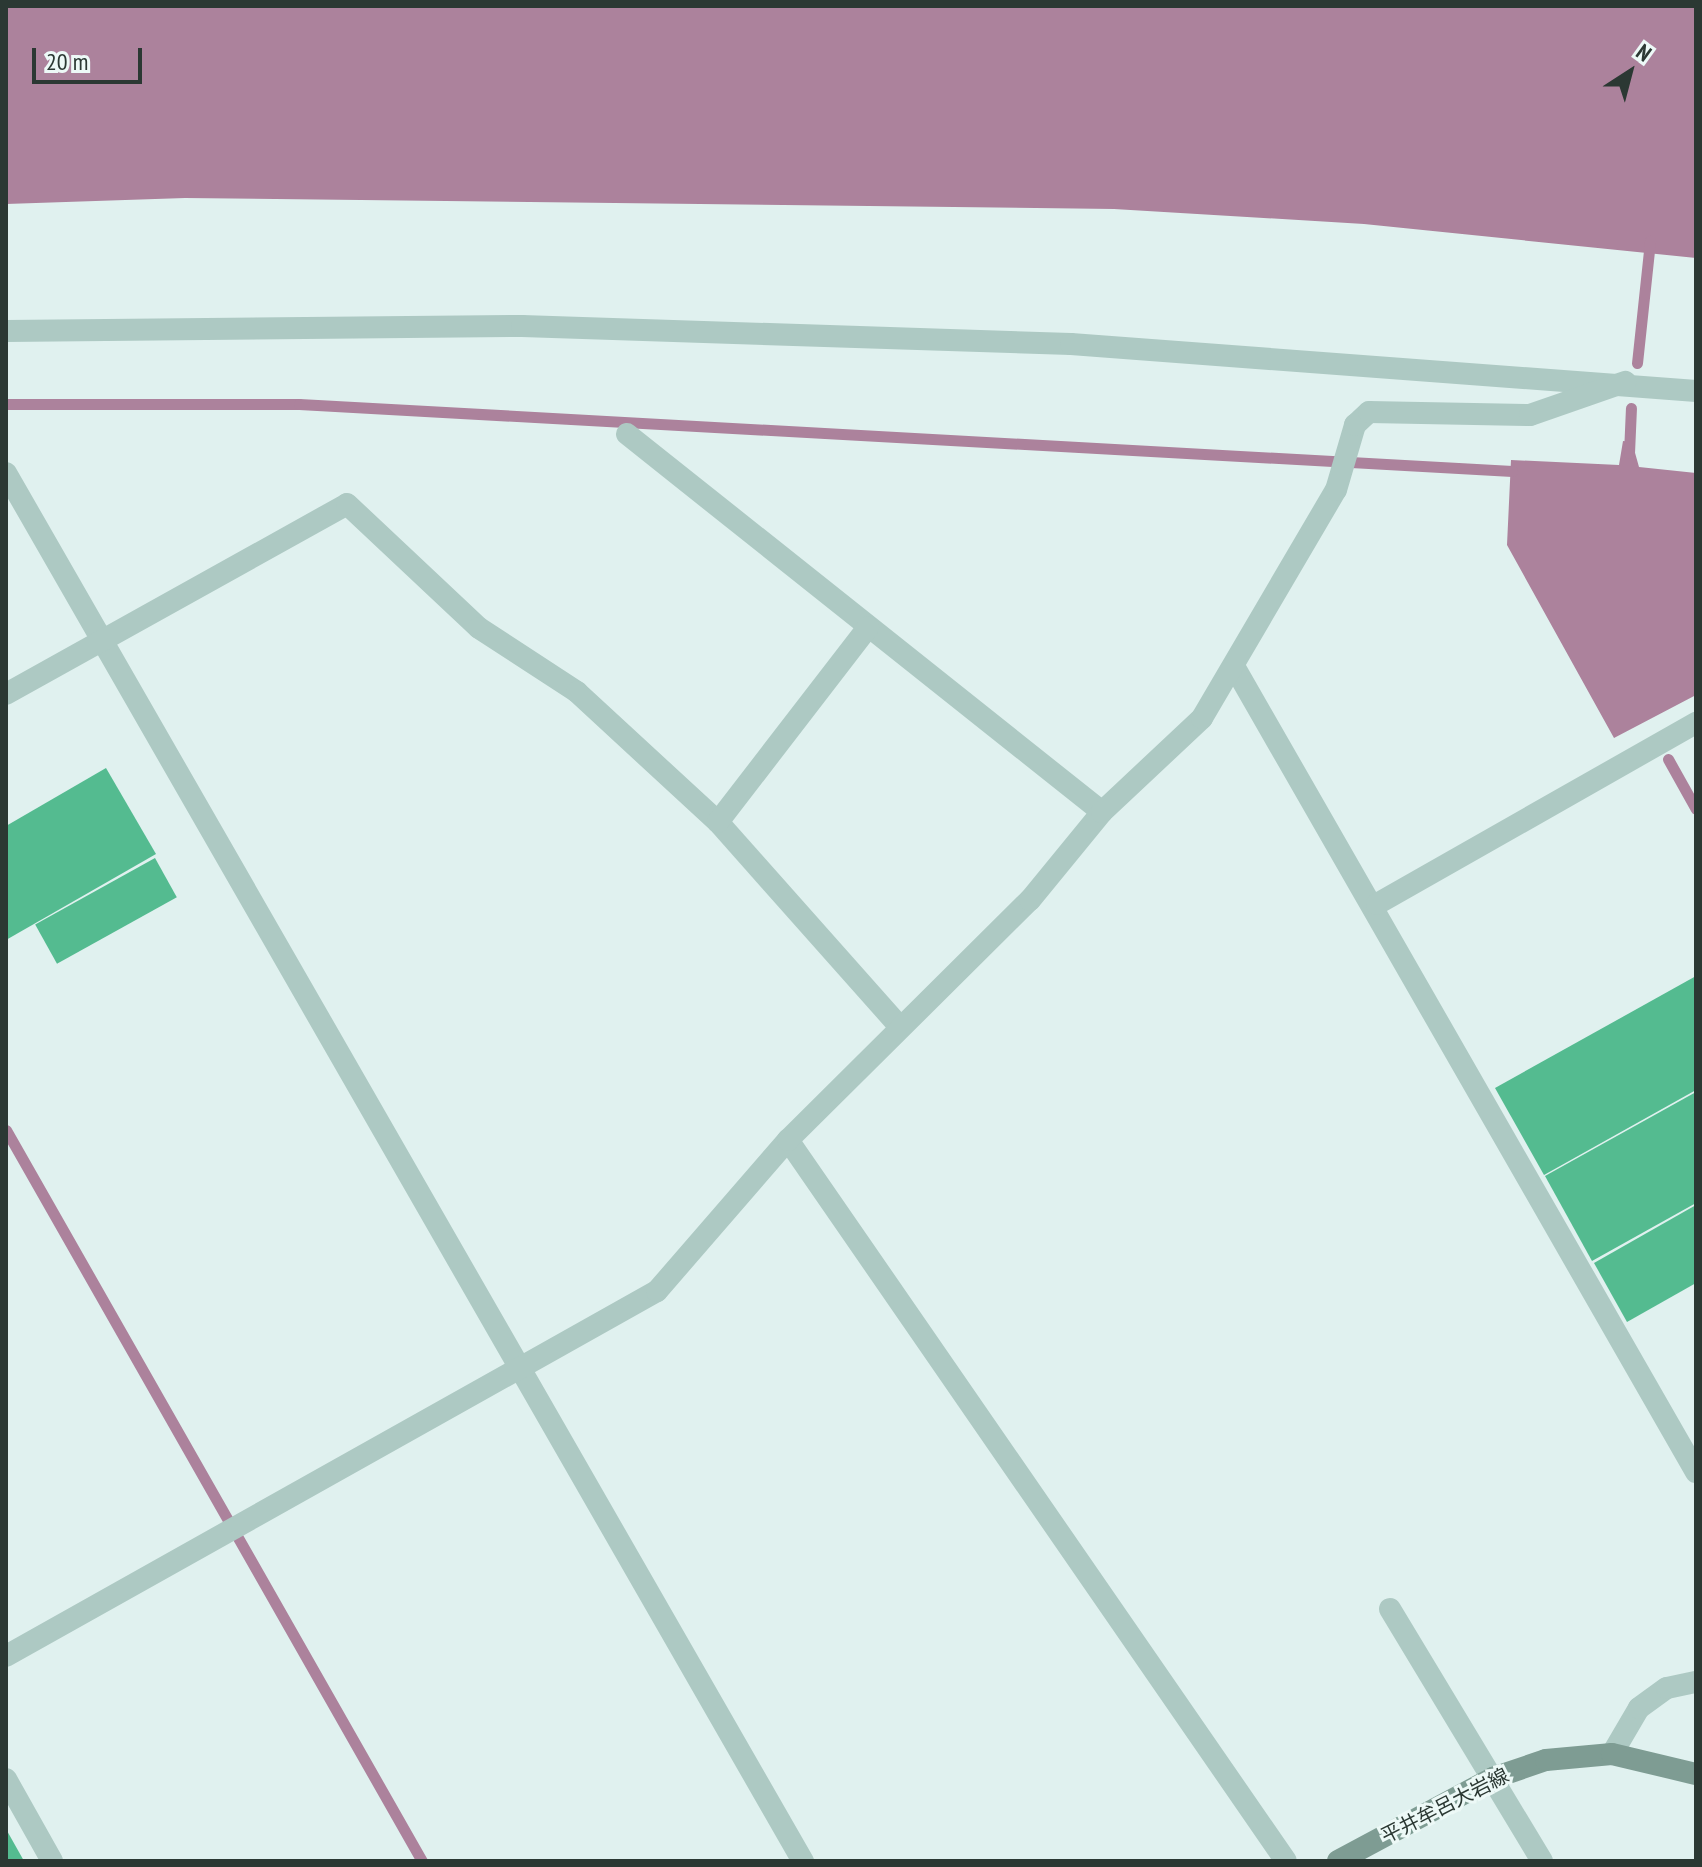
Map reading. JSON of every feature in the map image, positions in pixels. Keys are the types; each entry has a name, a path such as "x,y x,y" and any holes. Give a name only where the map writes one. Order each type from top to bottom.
{"main road":[{"name":"平井牟呂大岩線","path":"1338,1861 1493,1778 1546,1760 1612,1754 1696,1774"}],"street":[{"path":"6,331 538,326 1071,344 1625,382 1696,391"},
{"path":"6,1656 516,1373 657,1291 788,1140 899,1026 1030,900 1102,812 1202,718 1235,668 1336,490 1355,425 1369,412 1530,415 1625,382"},
{"path":"627,434 1102,812"},
{"path":"6,473 516,1373 803,1861"},
{"path":"6,694 347,504 479,628 577,692 718,822 899,1026"},
{"path":"718,822 868,627"},
{"path":"1235,668 1377,904 1696,1472"},
{"path":"1377,904 1696,723"},
{"path":"788,1140 1286,1861"},
{"path":"1390,1609 1542,1861"},
{"path":"1612,1754 1639,1708 1667,1688 1696,1682"},
{"path":"6,1779 52,1861"}],"shaded area":[{"path":"6,6 1696,6 1696,258 1364,224 1114,209 185,198 6,204"},
{"path":"1623,441 1632,442 1639,467 1696,473 1696,695 1614,738 1507,545 1511,460 1619,465"}],"building":[{"path":"106,768 156,854 6,940 6,826"},
{"path":"155,858 177,897 57,964 35,924"},
{"path":"1696,976 1696,1090 1544,1175 1495,1088"},
{"path":"1696,1092 1696,1203 1592,1261 1545,1176"},
{"path":"1696,1205 1696,1283 1627,1322 1594,1263"},
{"path":"6,1829 24,1861 6,1861"}],"waterway":[{"path":"1637,363 1650,241"},
{"path":"6,404 299,404 1512,471"},
{"path":"1629,453 1631,408"},
{"path":"1668,759 1696,809"},
{"path":"6,1130 422,1861"}]}
